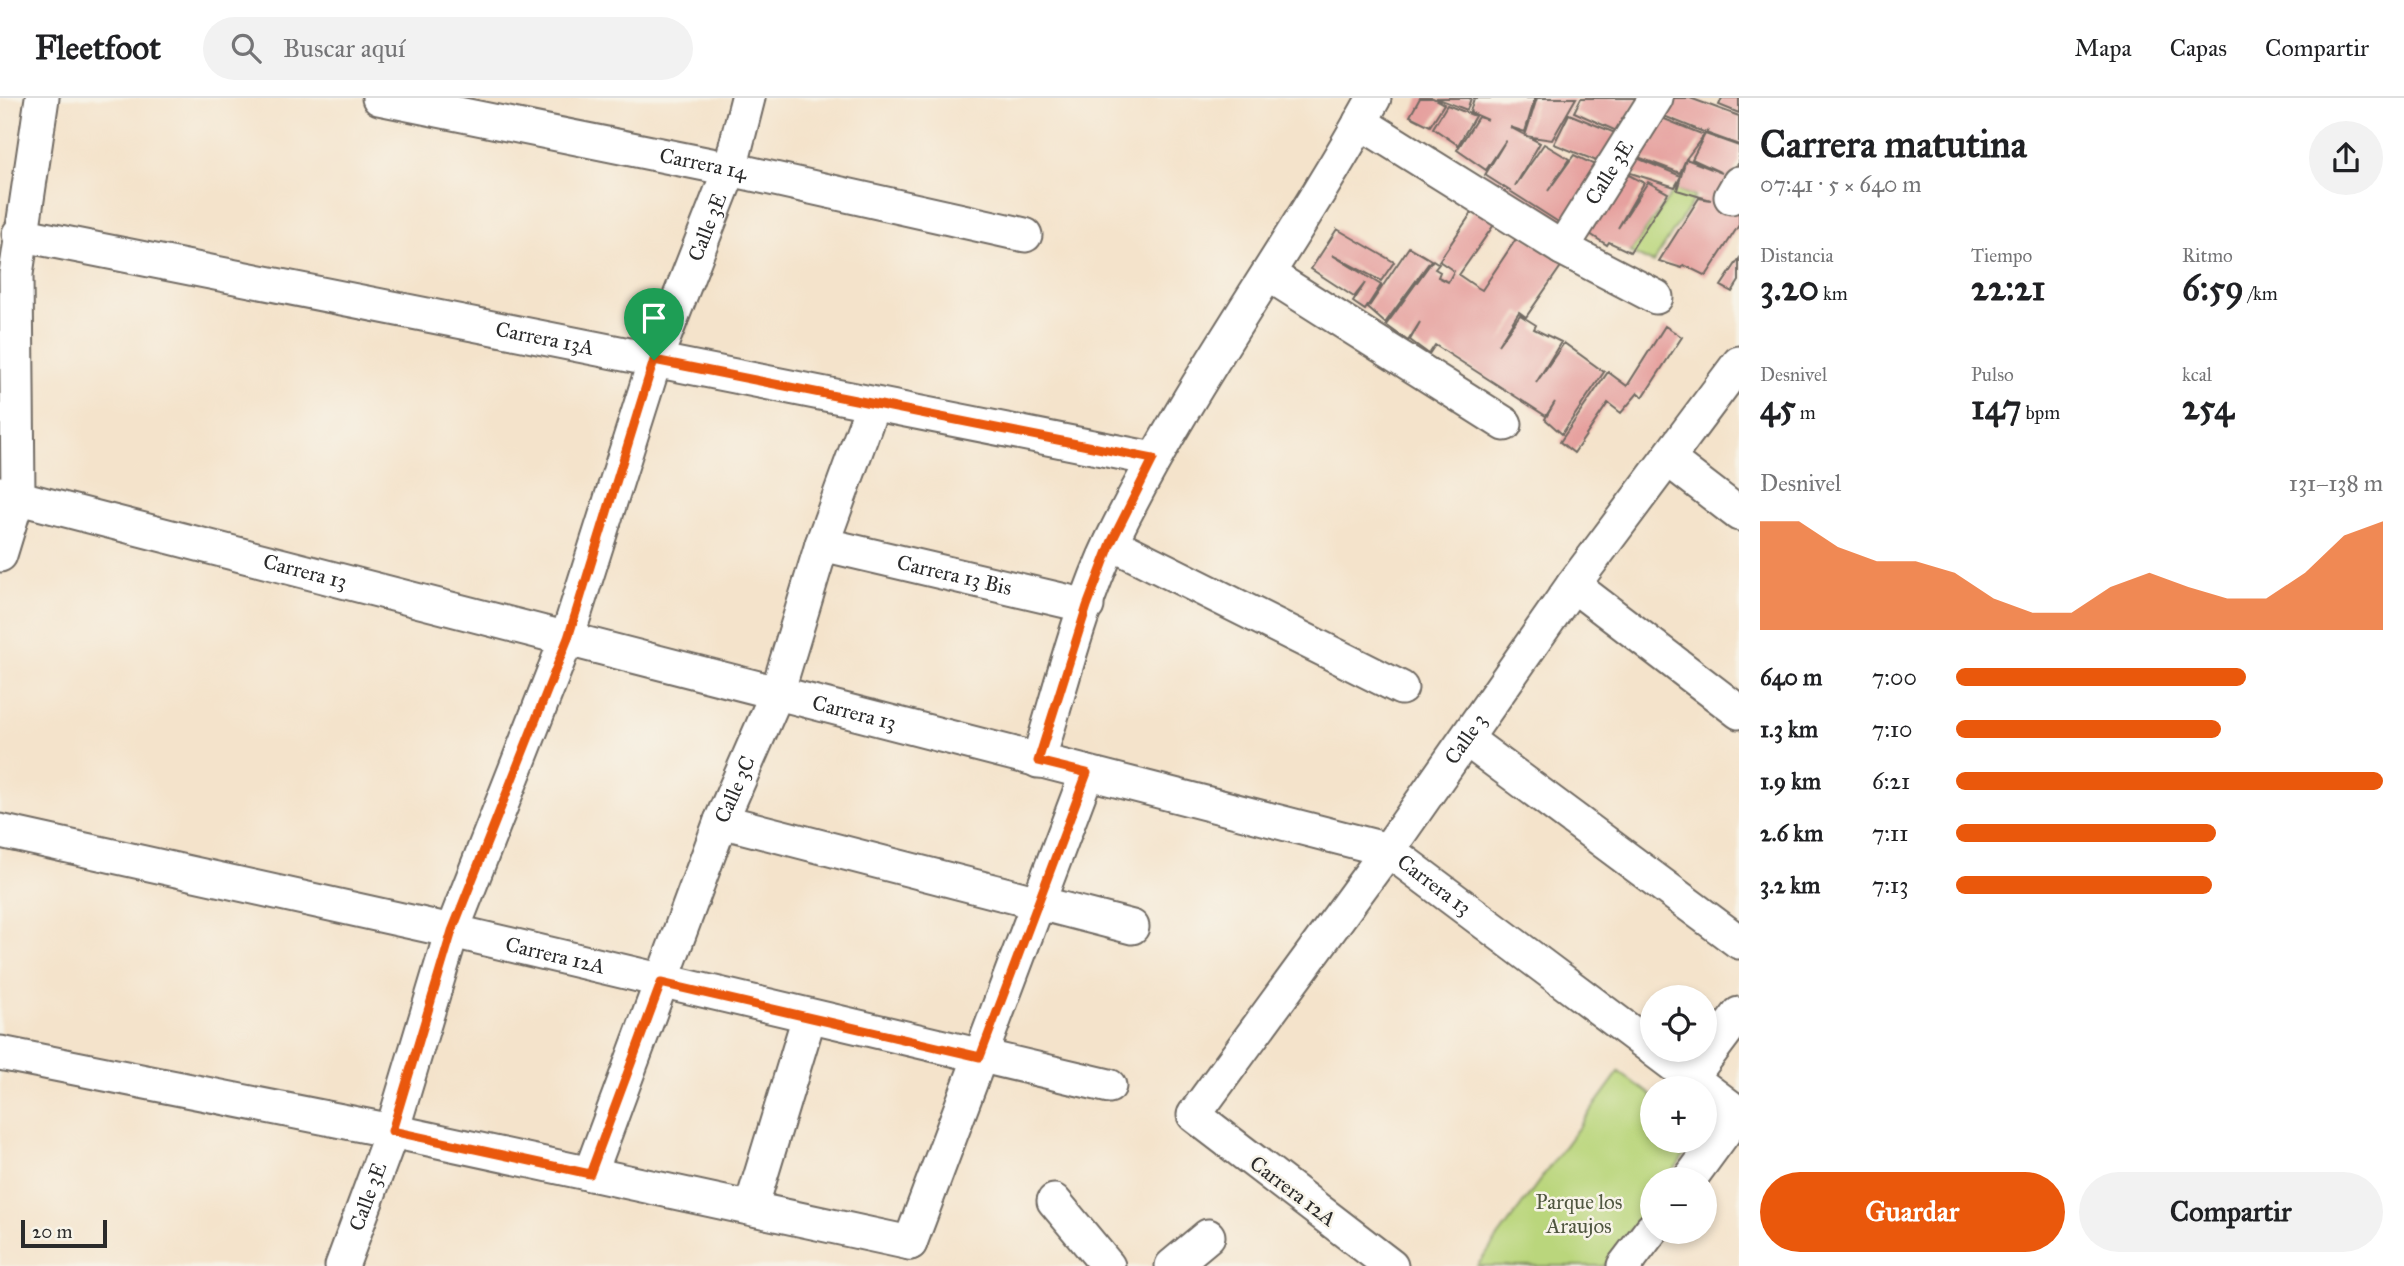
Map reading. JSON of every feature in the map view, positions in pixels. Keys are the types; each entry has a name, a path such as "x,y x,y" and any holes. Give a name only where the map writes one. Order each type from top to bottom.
{"street":[{"path":"0,555 9,495 19,234 42,98"},
{"name":"Carrera 14","path":"379,98 491,109 730,169 1025,235"},
{"name":"Calle 3E","path":"342,1266 392,1131 452,931 568,638 654,360 730,169 748,98"},
{"name":"Calle 3E","path":"1562,248 1656,98"},
{"path":"1038,761 1087,606 1111,543 1153,459 1367,110 1562,248 1656,297"},
{"name":"Carrera 13A","path":"19,234 1153,459"},
{"path":"1268,274 1505,424"},
{"name":"Calle 3","path":"1194,1115 1388,850 1573,585 1739,363"},
{"name":"Calle 3C","path":"590,1174 721,821 777,693 822,544 873,404"},
{"path":"1669,460 1739,514"},
{"name":"Carrera 13","path":"9,495 1388,850 1640,1039"},
{"path":"1111,543 1401,688"},
{"name":"Carrera 13 Bis","path":"822,544 1087,606"},
{"path":"1573,585 1739,712"},
{"path":"1466,739 1739,942"},
{"path":"0,1053 392,1131 751,1208 913,1254 980,1057 1087,773"},
{"path":"721,821 1037,905 1132,926"},
{"name":"Carrera 12A","path":"0,831 452,931 661,983 1109,1086"},
{"path":"1692,1076 1739,1014"},
{"path":"751,1208 809,1017"},
{"name":"Carrera 13","path":"1670,1062 1688,1076"},
{"name":"Carrera 13","path":"1717,1098 1739,1114"},
{"path":"1699,1167 1739,1114"},
{"name":"Carrera 12A","path":"1194,1115 1391,1266"},
{"path":"1054,1201 1108,1266"},
{"path":"1172,1266 1208,1236"},
{"path":"1624,1266 1641,1244"}],"green space":[{"path":"1675,189 1695,197 1653,263 1630,252"},
{"name":"Parque los Araujos","path":"1619,1072 1640,1087 1640,1153 1686,1153 1676,1167 1640,1167 1640,1216 1604,1266 1477,1266"}],"building":[{"path":"1420,98 1433,98 1444,104 1430,126 1410,116"},
{"path":"1436,98 1471,98 1467,110"},
{"path":"1474,98 1535,98 1525,132 1510,127 1540,143 1515,186 1544,144 1569,159 1548,191 1574,155 1601,168 1560,223 1485,175 1506,140 1486,170 1457,150 1478,117 1488,120 1470,112"},
{"path":"1537,98 1576,98 1552,140 1525,136"},
{"path":"1581,98 1638,98 1621,133 1574,112"},
{"path":"1661,98 1690,98 1739,116 1739,145 1654,112"},
{"path":"1722,98 1739,98 1739,113 1719,105"},
{"path":"1447,105 1475,116 1458,145 1433,128"},
{"path":"1569,114 1620,135 1604,164 1554,144"},
{"path":"1652,114 1704,135 1686,159 1680,173 1630,154"},
{"path":"1705,134 1739,146 1739,162 1732,176 1739,190 1739,225 1706,276 1684,265 1682,268 1659,261 1699,198 1711,200 1677,190 1686,159 1722,173 1692,159"},
{"path":"1627,154 1681,176 1675,187 1621,170"},
{"path":"1623,172 1644,183 1618,228 1648,182 1668,193 1630,252 1609,242 1607,245 1584,230"},
{"path":"1477,205 1498,219 1459,275 1475,286 1482,290 1520,233 1564,262 1526,317 1519,312 1498,345 1520,315 1536,325 1534,329 1561,342 1536,383 1564,343 1604,372 1562,434 1545,419 1555,402 1546,416 1435,345 1429,354 1410,340 1420,322 1408,341 1386,325 1433,260 1439,264 1435,269 1440,272 1438,277 1448,282 1454,271 1439,261"},
{"path":"1337,229 1394,262 1381,281 1332,255 1381,285 1365,310 1353,302 1365,283 1354,297 1311,269"},
{"path":"1409,247 1431,260 1385,323 1368,308"},
{"path":"1739,259 1739,281 1732,292 1721,286"},
{"path":"1665,326 1682,337 1643,397 1638,393 1621,413 1608,403 1574,453 1560,442 1608,372 1627,386"}],"route":[{"path":"654,360 1153,459 1111,543 1087,606 1038,761 1087,773 980,1057 661,983 590,1174 392,1131 452,931 568,638 654,360"}]}
